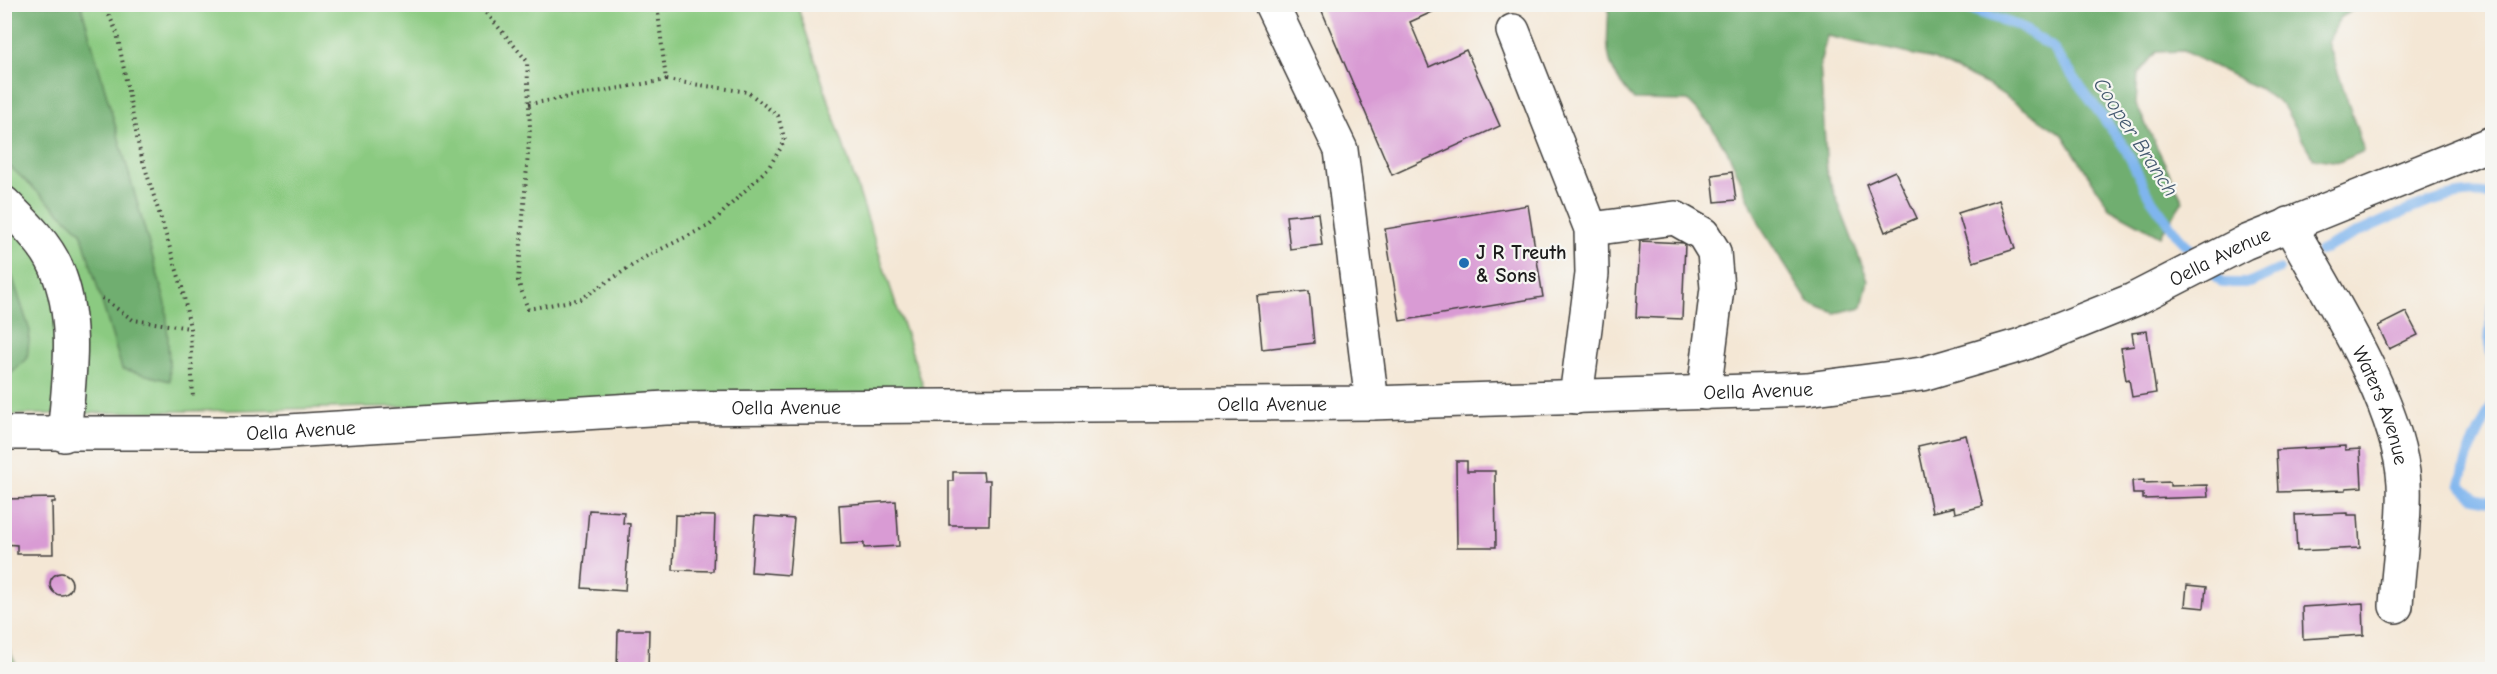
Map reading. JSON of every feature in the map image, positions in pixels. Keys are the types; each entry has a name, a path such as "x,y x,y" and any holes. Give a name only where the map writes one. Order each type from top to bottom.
{"street":[{"path":"1271,4 1341,150 1372,403"},
{"path":"1513,31 1592,229 1592,274 1576,397"},
{"name":"Oella Avenue","path":"4,433 64,435 255,433 666,408 1372,403 1807,389 1922,374 2021,345 2071,327 2289,224 2493,143"},
{"path":"4,203 32,232 56,266 67,307 71,354 64,435"},
{"path":"1592,229 1676,218 1703,234 1714,252 1717,288 1704,393"},
{"name":"Waters Avenue","path":"2289,224 2367,366 2393,431 2404,482 2396,606"}],"path":[{"path":"104,4 117,33 139,148 182,287 190,328 194,433"},
{"path":"479,4 527,61 530,128 518,281 528,309 581,299 645,257 710,225 769,167 785,141 778,116 748,93 679,80 666,80 529,104"},
{"path":"657,4 666,80"},
{"path":"56,266 133,320 190,328"}],"green space":[{"path":"4,5 797,5 926,395 5,415"},
{"path":"4,5 81,5 166,304 170,381 122,369 81,232 5,162"},
{"path":"1609,5 2360,5 2340,18 2328,42 2364,151 2339,162 2313,158 2284,107 2260,89 2183,51 2156,52 2138,74 2136,104 2183,201 2160,236 2109,208 2063,135 1990,86 1933,59 1827,36 1820,63 1827,174 1868,280 1862,307 1835,313 1809,303 1763,231 1728,152 1709,123 1688,101 1634,100 1624,87 1616,76 1609,56"},
{"path":"4,268 12,276 30,331 27,359 5,379"},
{"path":"5,641 18,669 5,669"}],"building":[{"path":"1319,4 1450,4 1410,22 1429,67 1466,50 1500,126 1392,175"},
{"path":"1895,171 1917,218 1885,232 1866,184"},
{"path":"1732,172 1736,200 1715,202 1712,175"},
{"path":"1999,200 2015,249 1973,262 1958,213"},
{"name":"J R Treuth & Sons","path":"1528,205 1543,297 1400,321 1385,229"},
{"path":"1318,213 1322,245 1290,249 1286,216"},
{"path":"1640,241 1685,243 1682,319 1636,317"},
{"path":"1309,291 1314,343 1262,349 1257,296"},
{"path":"2406,312 2418,335 2389,349 2378,326"},
{"path":"2147,331 2156,393 2132,397 2129,379 2126,380 2121,348 2134,346 2132,333"},
{"path":"1966,435 1983,506 1955,513 1954,507 1932,512 1918,446"},
{"path":"2345,446 2345,450 2360,449 2362,487 2346,488 2346,490 2278,492 2276,450"},
{"path":"1456,461 1467,461 1467,471 1495,471 1496,547 1457,547"},
{"path":"953,472 983,472 984,480 990,480 989,525 949,525 949,481 953,481"},
{"path":"2144,480 2144,483 2170,482 2170,486 2207,485 2208,497 2143,499 2143,494 2133,494 2132,481"},
{"path":"55,498 55,502 52,502 53,554 17,554 17,545 4,544 4,499"},
{"path":"896,501 899,546 864,548 864,543 841,544 839,505"},
{"path":"589,510 624,512 623,523 630,524 625,591 582,588"},
{"path":"2348,513 2348,515 2358,515 2360,548 2297,551 2295,515"},
{"path":"675,515 715,516 713,571 673,570"},
{"path":"755,516 794,519 789,575 751,572"},
{"path":"57,573 65,573 72,580 72,588 65,595 57,595 50,588 50,580"},
{"path":"2187,585 2206,587 2204,608 2185,606"},
{"path":"2363,603 2364,635 2303,639 2302,607"},
{"path":"618,630 649,630 648,670 617,670"}],"waterway":[{"name":"Cooper Branch","path":"1954,4 2019,26 2052,47 2125,148 2149,196 2178,236 2223,283 2250,283 2278,270"},
{"name":"Cooper Branch","path":"2320,251 2381,222 2432,202 2456,195 2476,193 2492,197"},
{"name":"Cooper Branch","path":"2492,306 2489,343 2492,358"},
{"name":"Cooper Branch","path":"2492,405 2468,455 2460,484 2475,498 2492,502"}],"place":[{"name":"J R Treuth & Sons","path":"1464,263"}]}
